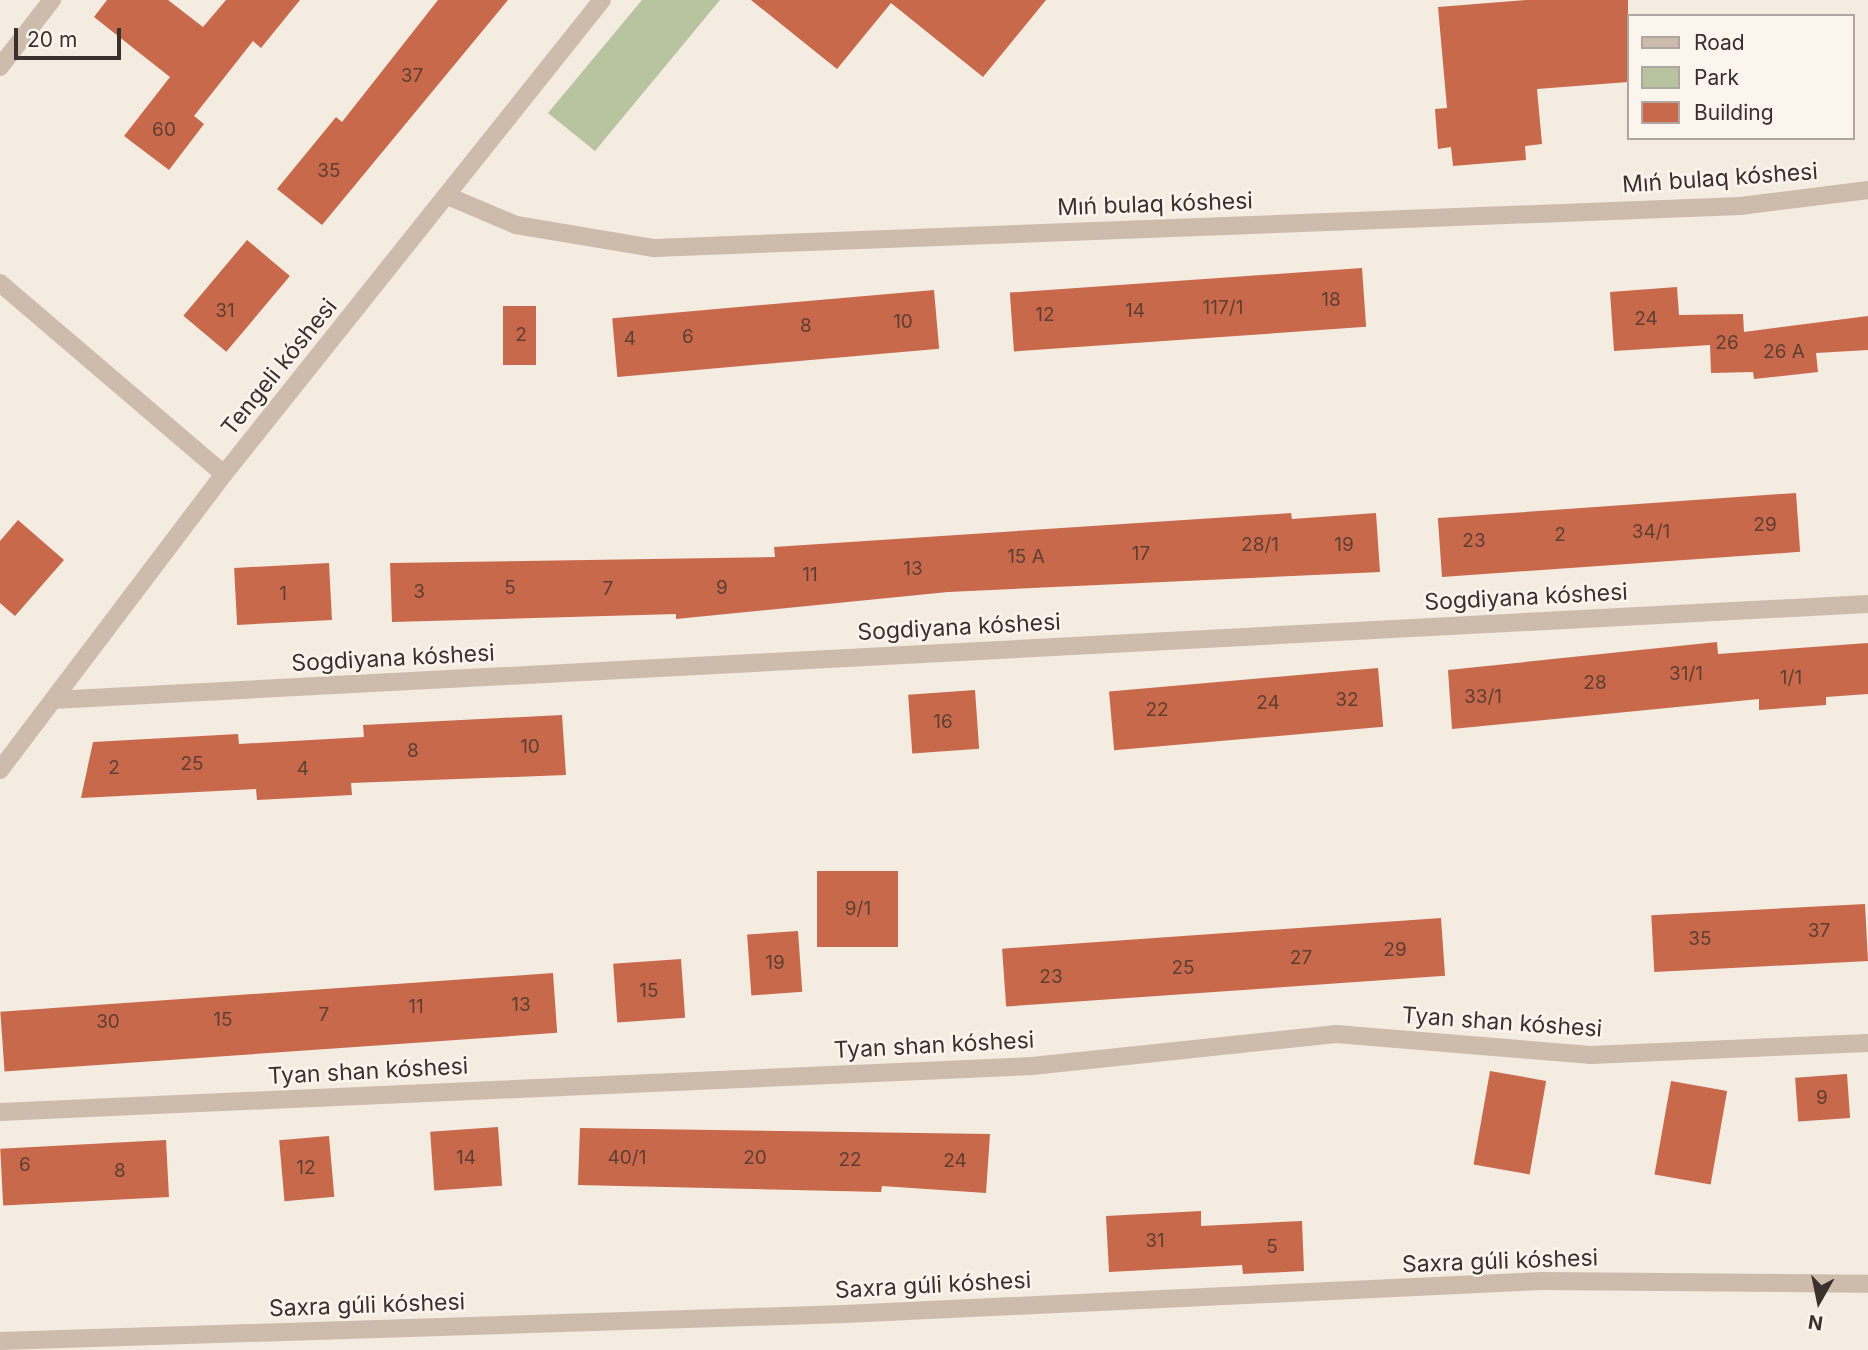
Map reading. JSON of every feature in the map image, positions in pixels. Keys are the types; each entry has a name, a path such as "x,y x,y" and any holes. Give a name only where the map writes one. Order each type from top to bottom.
{"street":[{"path":"0,67 52,0"},
{"name":"Tengeli kóshesi","path":"0,770 224,474 450,197 602,0"},
{"name":"Mıń bulaq kóshesi","path":"450,197 516,225 654,247 1726,207 1868,190"},
{"path":"0,284 224,474"},
{"name":"Sogdiyana kóshesi","path":"53,700 1868,604"},
{"name":"Tyan shan kóshesi","path":"0,1112 1032,1066 1336,1034 1591,1055 1868,1043"},
{"name":"Saxra gúli kóshesi","path":"0,1340 845,1314 1542,1281 1868,1284"}],"green space":[{"path":"642,0 720,0 595,151 548,113"}],"building":[{"path":"107,0 168,0 203,27 226,0 300,0 261,48 253,41 194,116 204,124 169,170 124,136 170,77 94,17"},
{"path":"438,0 508,0 322,225 277,189 336,117 342,122"},
{"path":"751,0 1046,0 983,77 891,3 837,69"},
{"path":"1526,0 1628,0 1626,82 1537,89 1542,144 1525,146 1526,160 1453,166 1451,147 1438,149 1435,109 1447,108 1438,7"},
{"path":"247,240 290,276 226,352 183,316"},
{"path":"1362,268 1366,327 1014,351 1010,293"},
{"path":"1677,287 1679,315 1743,314 1744,332 1868,316 1868,350 1816,353 1818,372 1754,379 1753,372 1711,373 1710,345 1614,351 1610,292"},
{"path":"934,290 939,349 617,377 612,318"},
{"path":"503,306 536,306 536,365 503,365"},
{"path":"1796,493 1800,552 1442,577 1438,518"},
{"path":"1291,513 1292,519 1376,513 1380,572 948,592 676,619 676,614 392,622 390,563 775,557 774,547"},
{"path":"18,520 64,560 15,616 0,603 0,541"},
{"path":"329,563 332,620 237,625 234,568"},
{"path":"1717,642 1718,654 1868,643 1868,694 1826,697 1826,705 1759,710 1759,699 1452,729 1448,670"},
{"path":"1378,668 1383,727 1114,750 1109,692"},
{"path":"975,690 979,749 912,754 908,695"},
{"path":"562,715 566,775 351,783 352,795 257,800 256,789 81,798 93,742 238,734 239,744 364,737 363,725"},
{"path":"817,871 898,871 898,947 817,947"},
{"path":"1865,904 1868,961 1654,972 1651,915"},
{"path":"1441,918 1445,976 1006,1007 1002,949"},
{"path":"798,931 802,992 751,995 747,935"},
{"path":"681,959 685,1018 617,1023 613,964"},
{"path":"553,973 557,1033 5,1071 0,1012"},
{"path":"1490,1071 1546,1081 1530,1174 1474,1165"},
{"path":"1847,1074 1850,1118 1798,1122 1795,1078"},
{"path":"1671,1081 1727,1091 1711,1184 1655,1175"},
{"path":"498,1127 502,1186 434,1191 430,1132"},
{"path":"580,1128 990,1134 986,1193 882,1186 881,1192 578,1185"},
{"path":"329,1136 334,1197 285,1201 279,1140"},
{"path":"166,1140 169,1197 3,1206 0,1149"},
{"path":"1201,1211 1201,1226 1302,1221 1304,1271 1243,1274 1242,1265 1109,1272 1106,1216"}]}
